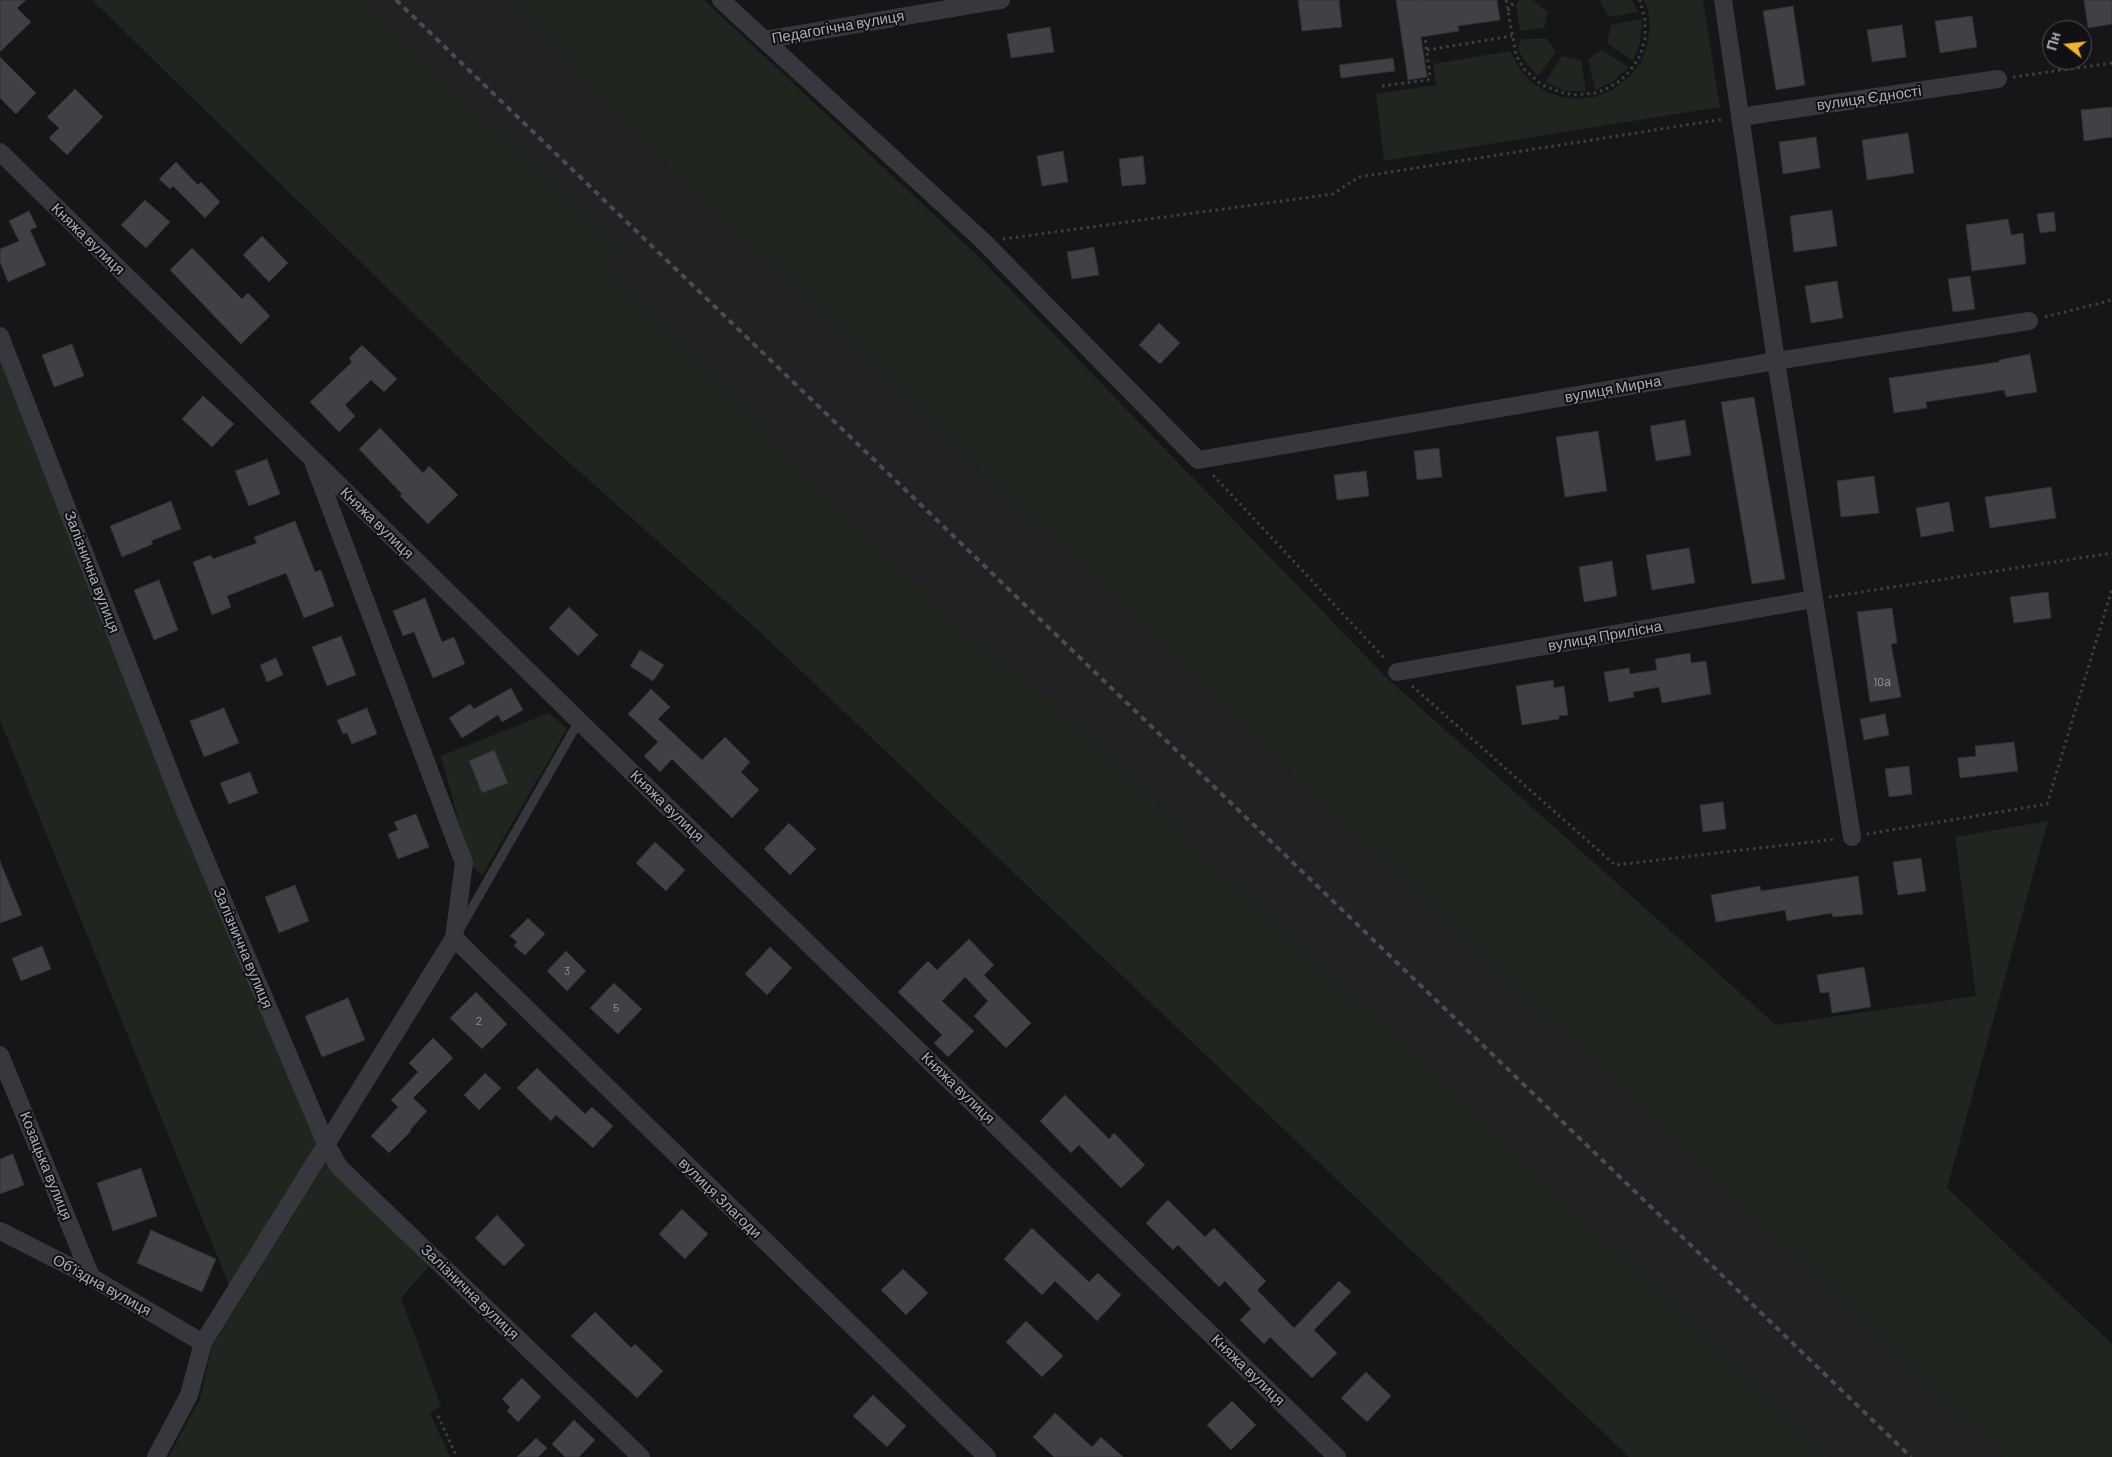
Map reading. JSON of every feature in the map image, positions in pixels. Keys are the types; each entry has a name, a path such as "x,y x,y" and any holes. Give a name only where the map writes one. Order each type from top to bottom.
{"street":[{"path":"721,0 982,241"},
{"name":"Педагогічна вулиця","path":"764,40 1001,0"},
{"path":"1722,0 1776,362 1852,837"},
{"name":"вулиця Єдності","path":"1740,117 1998,80"},
{"name":"Княжа вулиця","path":"0,152 579,721 1337,1457"},
{"name":"вулиця Мирна","path":"982,241 1198,460 2029,321"},
{"name":"Залізнична вулиця","path":"0,336 182,804 326,1144 339,1167 641,1457"},
{"path":"156,1457 189,1395 203,1343 454,938 464,863 312,459"},
{"name":"вулиця Прилісна","path":"1396,672 1814,600"},
{"name":"вулиця Злагоди","path":"454,938 987,1457"},
{"name":"Козацька вулиця","path":"0,1055 91,1277"},
{"name":"Обʼїздна вулиця","path":"0,1231 91,1277 203,1343"}],"lane":[{"path":"454,938 579,721"}],"path":[{"path":"1506,0 1516,55 1524,68 1542,85 1573,95 1595,93 1620,81 1630,71 1640,56 1645,39 1645,20 1640,0"},
{"path":"1508,12 1515,0"},
{"path":"1382,86 1428,80 1430,77 1422,14"},
{"path":"1427,50 1512,36"},
{"path":"1998,80 2112,63"},
{"path":"982,241 1333,194 1359,177 1740,117"},
{"path":"2029,321 2112,300"},
{"path":"1814,600 2112,553"},
{"path":"1615,865 1852,837 2047,804 2112,589"},
{"path":"438,1416 457,1457"}],"shaded area":[{"path":"92,0 359,0 622,249 604,266 944,614 1101,745 1206,857 1417,1056 1829,1457 1629,1457 760,632 538,435"},
{"path":"359,0 508,0 670,166 1295,775 2004,1457 1829,1457 1206,857 1101,745 944,614 603,266 621,249"},
{"path":"508,0 704,0 978,256 1387,678 1776,1025 1976,996 1955,837 2048,821 1947,1188 2112,1344 2112,1457 2004,1457 1295,775 670,166"},
{"path":"1519,0 1532,0 1548,12 1544,28 1520,31 1516,6"},
{"path":"1601,0 1632,0 1638,12 1609,17 1600,2"},
{"path":"1644,0 1703,0 1720,107 1384,161 1376,94 1436,85 1433,64 1510,51 1519,68 1530,81 1545,91 1561,97 1578,99 1595,97 1612,90 1629,77 1641,62 1647,46 1650,27 1648,9"},
{"path":"1642,19 1640,42 1633,61 1607,43 1611,25"},
{"path":"1546,38 1556,52 1538,76 1518,50 1521,39"},
{"path":"1602,50 1629,67 1612,82 1595,90 1588,59"},
{"path":"1562,56 1581,60 1586,91 1565,91 1545,82"},
{"path":"0,361 175,806 316,1143 229,1285 0,720"},
{"path":"549,713 567,729 482,875 471,866 441,756"},
{"path":"327,1161 430,1265 401,1298 441,1406 430,1413 450,1457 168,1457 200,1399 212,1347"}],"building":[{"path":"0,0 26,0 17,8 31,22 0,52"},
{"path":"1298,0 1339,0 1342,27 1302,31"},
{"path":"1396,0 1497,0 1500,20 1458,26 1459,31 1421,37 1427,77 1408,80"},
{"path":"2084,0 2112,0 2112,24 2092,27 2092,20 2087,20"},
{"path":"1793,6 1805,85 1776,90 1763,11"},
{"path":"1972,16 1977,47 1940,53 1935,21"},
{"path":"1902,25 1906,57 1872,62 1867,30"},
{"path":"1050,27 1054,52 1011,58 1007,34"},
{"path":"0,57 36,93 16,114 0,98"},
{"path":"1393,58 1395,71 1341,78 1339,65"},
{"path":"75,89 103,117 67,155 49,138 59,128 47,117"},
{"path":"2112,107 2112,137 2084,141 2081,110"},
{"path":"1908,133 1914,173 1867,180 1862,140"},
{"path":"1816,137 1820,168 1783,174 1779,142"},
{"path":"1063,151 1068,182 1042,186 1037,156"},
{"path":"1143,156 1146,184 1122,186 1119,159"},
{"path":"176,162 198,185 201,182 220,202 205,218 173,186 170,189 159,179"},
{"path":"145,200 170,222 146,248 121,225"},
{"path":"1832,210 1837,246 1794,252 1790,216"},
{"path":"29,211 37,227 30,230 46,265 8,282 0,262 0,249 19,241 9,221"},
{"path":"2054,212 2056,231 2040,233 2037,214"},
{"path":"2008,219 2011,235 2023,233 2026,264 1972,271 1966,225"},
{"path":"262,236 288,263 269,282 243,255"},
{"path":"1094,247 1099,275 1072,279 1067,252"},
{"path":"192,248 242,299 248,293 270,316 241,344 170,270"},
{"path":"1970,276 1975,309 1953,312 1948,279"},
{"path":"1837,281 1843,318 1811,323 1805,286"},
{"path":"1159,323 1180,343 1160,364 1139,345"},
{"path":"72,344 84,376 54,387 42,355"},
{"path":"362,345 397,379 384,392 371,380 345,405 355,416 339,432 310,402 352,362 349,358"},
{"path":"2030,354 2037,392 2006,397 2004,390 1926,402 1927,408 1894,413 1889,378 1999,362 1999,360"},
{"path":"203,396 234,424 212,447 182,419"},
{"path":"1754,397 1785,579 1752,584 1721,402"},
{"path":"1685,420 1691,455 1656,461 1650,426"},
{"path":"380,428 423,473 429,466 458,495 428,524 400,496 402,494 359,449"},
{"path":"1598,431 1607,491 1565,497 1556,437"},
{"path":"1439,448 1442,477 1417,480 1414,451"},
{"path":"267,459 280,494 249,506 235,471"},
{"path":"1366,471 1369,496 1337,500 1334,475"},
{"path":"1874,476 1879,513 1841,517 1837,481"},
{"path":"2051,487 2056,518 1990,528 1985,497"},
{"path":"171,501 181,529 151,541 153,544 122,557 110,526"},
{"path":"1949,502 1954,531 1921,537 1916,508"},
{"path":"295,521 315,572 321,570 334,606 304,618 286,573 227,596 231,607 212,615 193,562 211,555 213,559 257,543 254,537"},
{"path":"1689,548 1695,583 1652,590 1646,555"},
{"path":"1612,561 1617,596 1584,602 1579,567"},
{"path":"159,580 178,630 154,640 134,590"},
{"path":"2048,592 2051,618 2014,623 2010,597"},
{"path":"425,598 442,642 454,637 465,664 433,678 414,632 403,636 393,611"},
{"path":"569,607 598,635 578,656 549,628"},
{"path":"1892,608 1897,643 1891,644 1901,697 1870,702 1857,612"},
{"path":"341,636 356,675 327,686 312,647"},
{"path":"640,650 664,665 653,681 630,666"},
{"path":"1690,653 1691,663 1706,661 1711,694 1662,703 1659,687 1633,692 1634,697 1609,702 1604,672 1629,668 1630,674 1657,670 1655,659"},
{"path":"276,658 283,675 267,682 260,665"},
{"path":"1553,680 1554,688 1564,686 1568,715 1559,716 1559,719 1522,725 1516,686"},
{"path":"511,688 523,710 502,722 498,715 462,738 449,718 470,704 474,709"},
{"path":"651,689 670,707 658,719 702,760 725,737 750,762 741,772 759,790 732,818 672,759 660,772 644,756 658,742 628,714"},
{"path":"224,708 239,743 204,757 190,721"},
{"path":"367,708 377,734 352,744 347,733 343,734 337,720"},
{"path":"1885,714 1889,735 1864,740 1860,719"},
{"path":"2014,742 2018,771 1960,778 1958,758 1976,756 1975,746"},
{"path":"494,750 508,783 482,793 469,761"},
{"path":"1909,766 1912,794 1889,797 1885,769"},
{"path":"250,772 258,793 229,804 220,783"},
{"path":"1723,802 1726,829 1703,832 1700,805"},
{"path":"416,814 429,847 398,859 388,834 398,830 394,822"},
{"path":"789,823 816,849 790,875 764,849"},
{"path":"655,842 685,870 666,891 636,863"},
{"path":"1921,858 1926,891 1898,895 1893,862"},
{"path":"0,861 22,915 0,923"},
{"path":"1858,876 1863,914 1833,917 1832,913 1787,921 1785,910 1716,922 1711,895 1760,886 1761,891"},
{"path":"295,885 309,921 279,933 265,897"},
{"path":"528,918 545,934 525,955 514,946 517,942 510,936"},
{"path":"969,939 994,965 984,975 1031,1023 1006,1048 974,1016 988,1001 965,977 942,1001 974,1031 948,1057 934,1043 942,1035 898,992 928,961 937,970"},
{"path":"42,946 51,969 21,981 12,958"},
{"path":"770,947 792,968 767,995 745,974"},
{"path":"566,951 586,971 567,991 547,971"},
{"path":"1864,967 1871,1007 1832,1013 1829,992 1820,993 1817,975"},
{"path":"614,983 642,1009 618,1034 590,1008"},
{"path":"476,992 507,1024 482,1049 450,1018"},
{"path":"348,998 365,1040 322,1057 305,1016"},
{"path":"433,1038 453,1058 413,1098 427,1111 411,1131 389,1153 371,1136 398,1107 391,1100 418,1072 409,1063"},
{"path":"537,1068 585,1114 592,1107 613,1126 593,1148 556,1115 551,1121 517,1088"},
{"path":"485,1073 501,1088 479,1110 464,1095"},
{"path":"1065,1095 1109,1139 1114,1133 1145,1165 1121,1188 1079,1145 1071,1153 1040,1121"},
{"path":"13,1154 24,1185 0,1194 0,1159"},
{"path":"141,1168 157,1216 113,1231 97,1183"},
{"path":"1168,1200 1205,1237 1214,1228 1266,1281 1257,1290 1294,1328 1339,1281 1351,1292 1314,1330 1337,1353 1312,1378 1270,1337 1264,1344 1240,1320 1251,1309 1225,1281 1219,1287 1178,1245 1173,1250 1146,1223"},
{"path":"682,1209 708,1234 685,1259 659,1234"},
{"path":"497,1215 525,1245 504,1266 475,1238"},
{"path":"1032,1228 1089,1282 1098,1273 1121,1295 1097,1321 1055,1281 1042,1295 1004,1259"},
{"path":"151,1230 216,1259 202,1292 137,1263"},
{"path":"903,1269 928,1293 906,1315 881,1290"},
{"path":"595,1312 631,1348 635,1344 663,1371 637,1398 571,1336"},
{"path":"1026,1321 1063,1356 1042,1377 1006,1342"},
{"path":"1366,1372 1391,1396 1367,1422 1341,1398"},
{"path":"522,1378 541,1397 518,1422 507,1411 510,1407 502,1399"},
{"path":"873,1395 906,1426 887,1447 853,1416"},
{"path":"1232,1401 1256,1425 1231,1450 1207,1425"},
{"path":"1055,1413 1092,1447 1101,1437 1123,1457 1054,1457 1033,1437"},
{"path":"574,1420 595,1440 579,1457 565,1457 552,1444"},
{"path":"536,1438 547,1448 538,1457 517,1457"}],"railway":[{"path":"396,0 1911,1457"}]}
